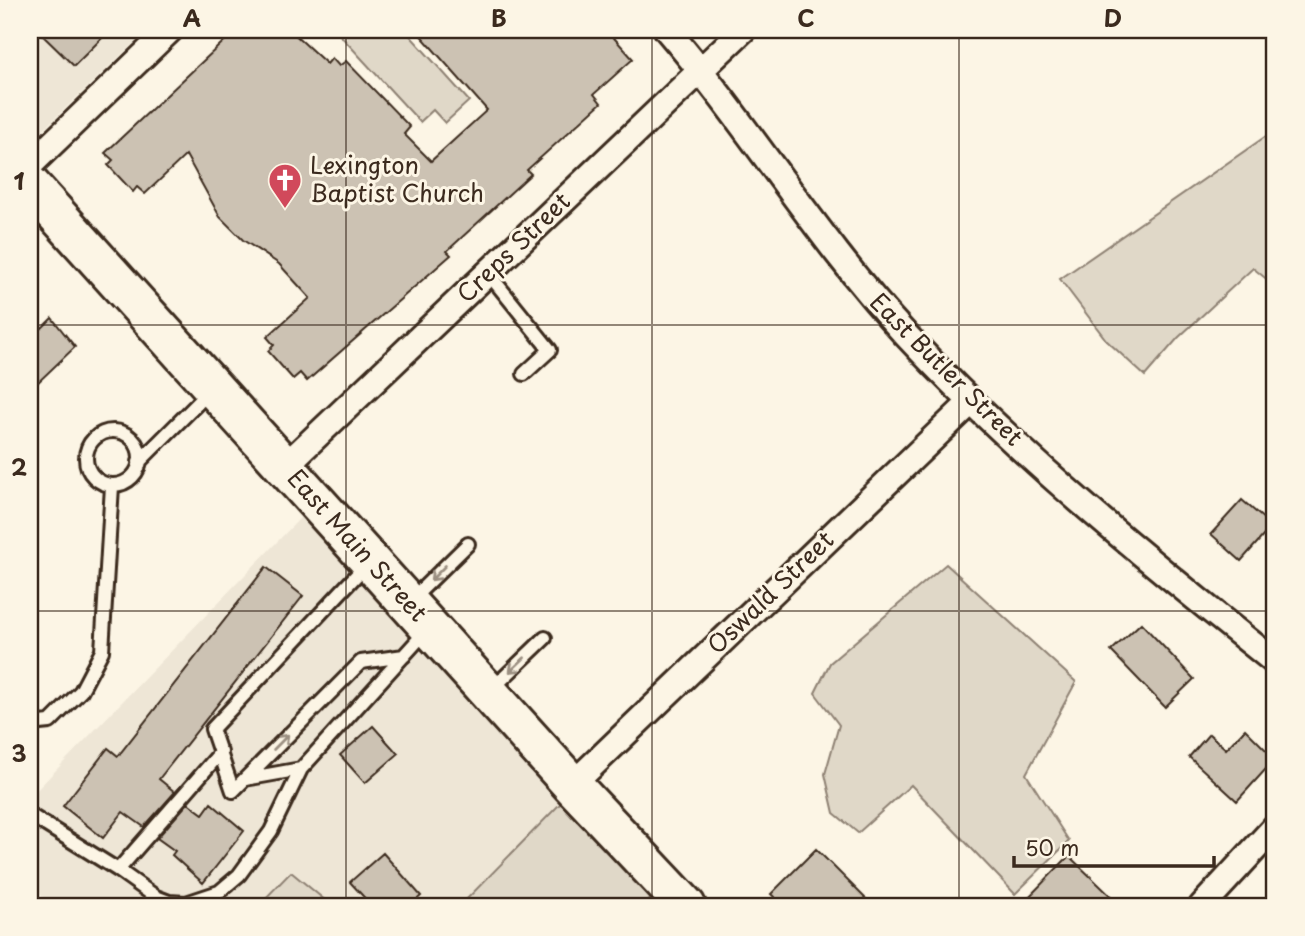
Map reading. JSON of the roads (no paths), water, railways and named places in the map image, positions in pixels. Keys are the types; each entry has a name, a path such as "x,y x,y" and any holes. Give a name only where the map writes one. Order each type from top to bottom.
{"main road":[{"name":"East Main Street","path":"30,185 572,785 685,906"}],"street":[{"path":"30,165 170,30"},
{"name":"East Butler Street","path":"667,30 702,70 856,276 905,333 971,402 1162,571 1275,662"},
{"name":"Creps Street","path":"285,466 743,30"},
{"name":"Oswald Street","path":"572,785 971,402"},
{"path":"1202,906 1275,827"}],"lane":[{"path":"488,273 550,350 524,374"},
{"path":"139,462 139,449 128,436 111,431 94,438 88,445 85,463 94,479 112,486 129,481 139,462 214,387"},
{"path":"30,724 50,722 81,691 102,651 112,486"},
{"path":"30,815 156,897 186,904 219,892 239,874 271,831 300,769 404,656 419,615 468,544"},
{"path":"370,560 212,729 233,791 361,662 404,656"},
{"path":"489,693 545,638"},
{"path":"118,870 220,752"},
{"path":"245,779 300,769"}],"place":[{"name":"Lexington Baptist Church","path":"285,210"}]}
